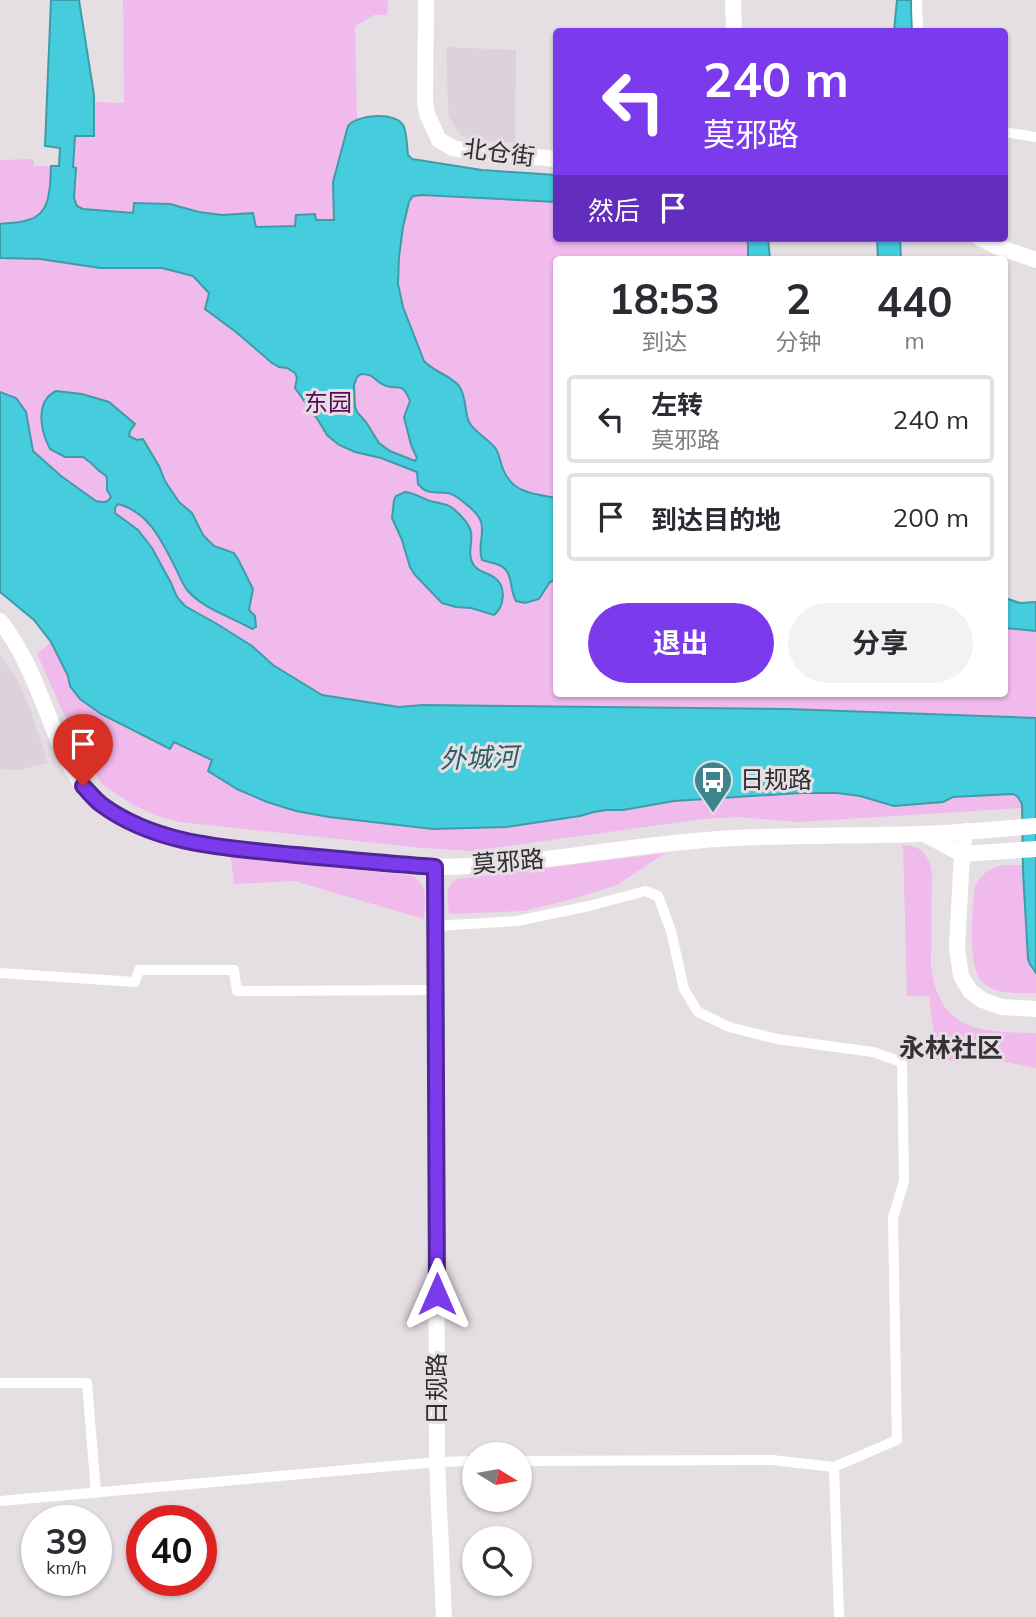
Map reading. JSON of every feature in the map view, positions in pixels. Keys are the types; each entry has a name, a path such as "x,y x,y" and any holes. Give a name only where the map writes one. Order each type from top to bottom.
{"main road":[{"name":"北仓街","path":"426,0 426,106 431,126 442,142 463,150 553,159"},
{"path":"733,0 734,28"},
{"path":"989,242 1035,257"},
{"name":"莫邪路","path":"0,621 30,671 67,761 83,786 101,804 131,822 152,831 196,843 435,867 520,863 733,838 924,834 1036,826"},
{"path":"965,831 957,947 963,980 974,995 988,1002 1009,1008 1036,1009"},
{"name":"莫邪路","path":"924,834 962,854"},
{"path":"962,854 1036,849"},
{"name":"日规路","path":"435,867 437,1462 444,1617"}],"street":[{"path":"917,0 918,28"},
{"path":"1008,133 1036,137"},
{"path":"435,926 517,921 645,891 658,896 671,931 684,989 698,1012 729,1027 777,1039 873,1052 902,1062 904,1181 893,1218 897,1440 834,1466 772,1460 532,1461"},
{"path":"0,973 135,982 139,970 234,970 237,992 435,990"},
{"path":"0,1383 87,1383 96,1493"},
{"path":"0,1502 462,1461"},
{"path":"834,1466 839,1617"}],"shaded area":[{"path":"446,47 516,50 515,143 472,140 457,130 449,117"},
{"path":"0,654 17,679 48,763 19,770 0,769"}],"green space":[{"name":"东园","path":"123,0 388,0 387,15 374,15 355,26 357,118 422,194 553,202 553,242 748,242 748,256 553,256 553,697 1008,697 1008,628 1036,631 1036,718 787,709 423,705 399,707 322,695 273,665 252,646 185,606 177,597 152,548 138,530 61,476 33,451 26,412 16,398 0,392 0,258 58,262 74,198 75,136 94,136 94,102 124,103"},
{"path":"34,159 34,166 51,166 46,205 36,217 0,223 0,160"},
{"path":"51,642 68,676 70,686 170,748 174,742 212,760 208,772 237,789 296,811 329,817 433,829 506,827 674,801 801,793 837,793 881,802 942,802 952,797 1010,793 1019,799 1022,808 799,822 738,817 703,819 472,851 180,822 157,816 133,805 102,784 81,752 37,654"},
{"path":"903,845 920,850 927,856 931,867 931,965 943,1004 953,1016 980,1029 1036,1033 1036,1068 1005,1062 937,1060 929,996 907,996"},
{"path":"665,853 617,885 569,900 524,911 449,914 448,890 457,879"},
{"path":"231,857 410,875 416,878 423,888 424,919 294,881 234,884"},
{"path":"1004,865 1023,865 1028,959 1036,973 1036,993 1011,993 992,989 980,979 973,956 974,891 985,873"}],"water":[{"path":"51,0 79,0 94,95 94,136 75,136 74,198 77,206 83,209 133,213 134,203 170,204 222,215 253,213 256,227 295,226 296,215 315,214 316,220 334,220 333,182 348,126 360,119 377,116 394,118 400,122 405,130 408,155 412,159 482,170 553,175 553,202 413,196 403,227 398,284 403,307 424,361 459,386 469,422 496,449 507,477 518,488 553,497 553,580 539,599 525,603 516,601 504,568 482,560 481,522 462,501 452,494 425,490 418,484 417,472 381,458 355,452 339,445 327,435 295,388 295,373 272,363 205,309 209,293 193,276 162,268 100,268 40,259 0,258 0,224 28,220 42,212 50,190 51,166 59,166 60,148 45,146","holes":["361,374 371,376 387,386 401,388 407,394 410,401 404,417 417,458 415,461 390,451 379,443 357,412 354,385 357,377"]},
{"path":"897,0 911,0 912,28 894,28"},
{"path":"747,242 768,242 770,256 748,256"},
{"path":"877,242 900,242 901,256 878,256"},
{"name":"外城河","path":"56,391 82,394 109,402 135,424 129,436 137,440 143,439 165,481 179,502 192,513 203,535 214,546 234,553 238,559 253,589 249,610 255,616 256,627 252,629 209,608 194,597 184,586 154,530 139,514 118,504 115,513 138,530 152,548 177,597 185,606 252,646 273,665 322,695 399,707 423,705 787,709 1036,718 1036,973 1028,959 1022,804 1013,794 953,797 943,802 894,806 860,796 801,793 674,801 506,827 433,829 329,817 267,802 237,789 208,771 212,760 174,742 170,749 101,714 80,699 70,686 68,676 51,642 34,620 0,592 0,392 16,398 26,412 33,451 61,476 96,501 106,502 111,497 107,490 106,476 91,463 83,457 65,457 50,449 41,418 45,402"},
{"path":"405,492 448,506 466,521 471,532 470,556 473,564 495,578 503,592 502,602 494,615 442,603 415,575 392,518 396,496"},
{"path":"1008,599 1020,603 1036,602 1036,631 1008,628"}],"place":[{"name":"日规路","path":"713,814"}],"district":[{"name":"永林社区","path":"951,1048"}],"route":[{"path":"83,786 101,804 131,822 177,839 230,848 435,867 437,1294"}]}
